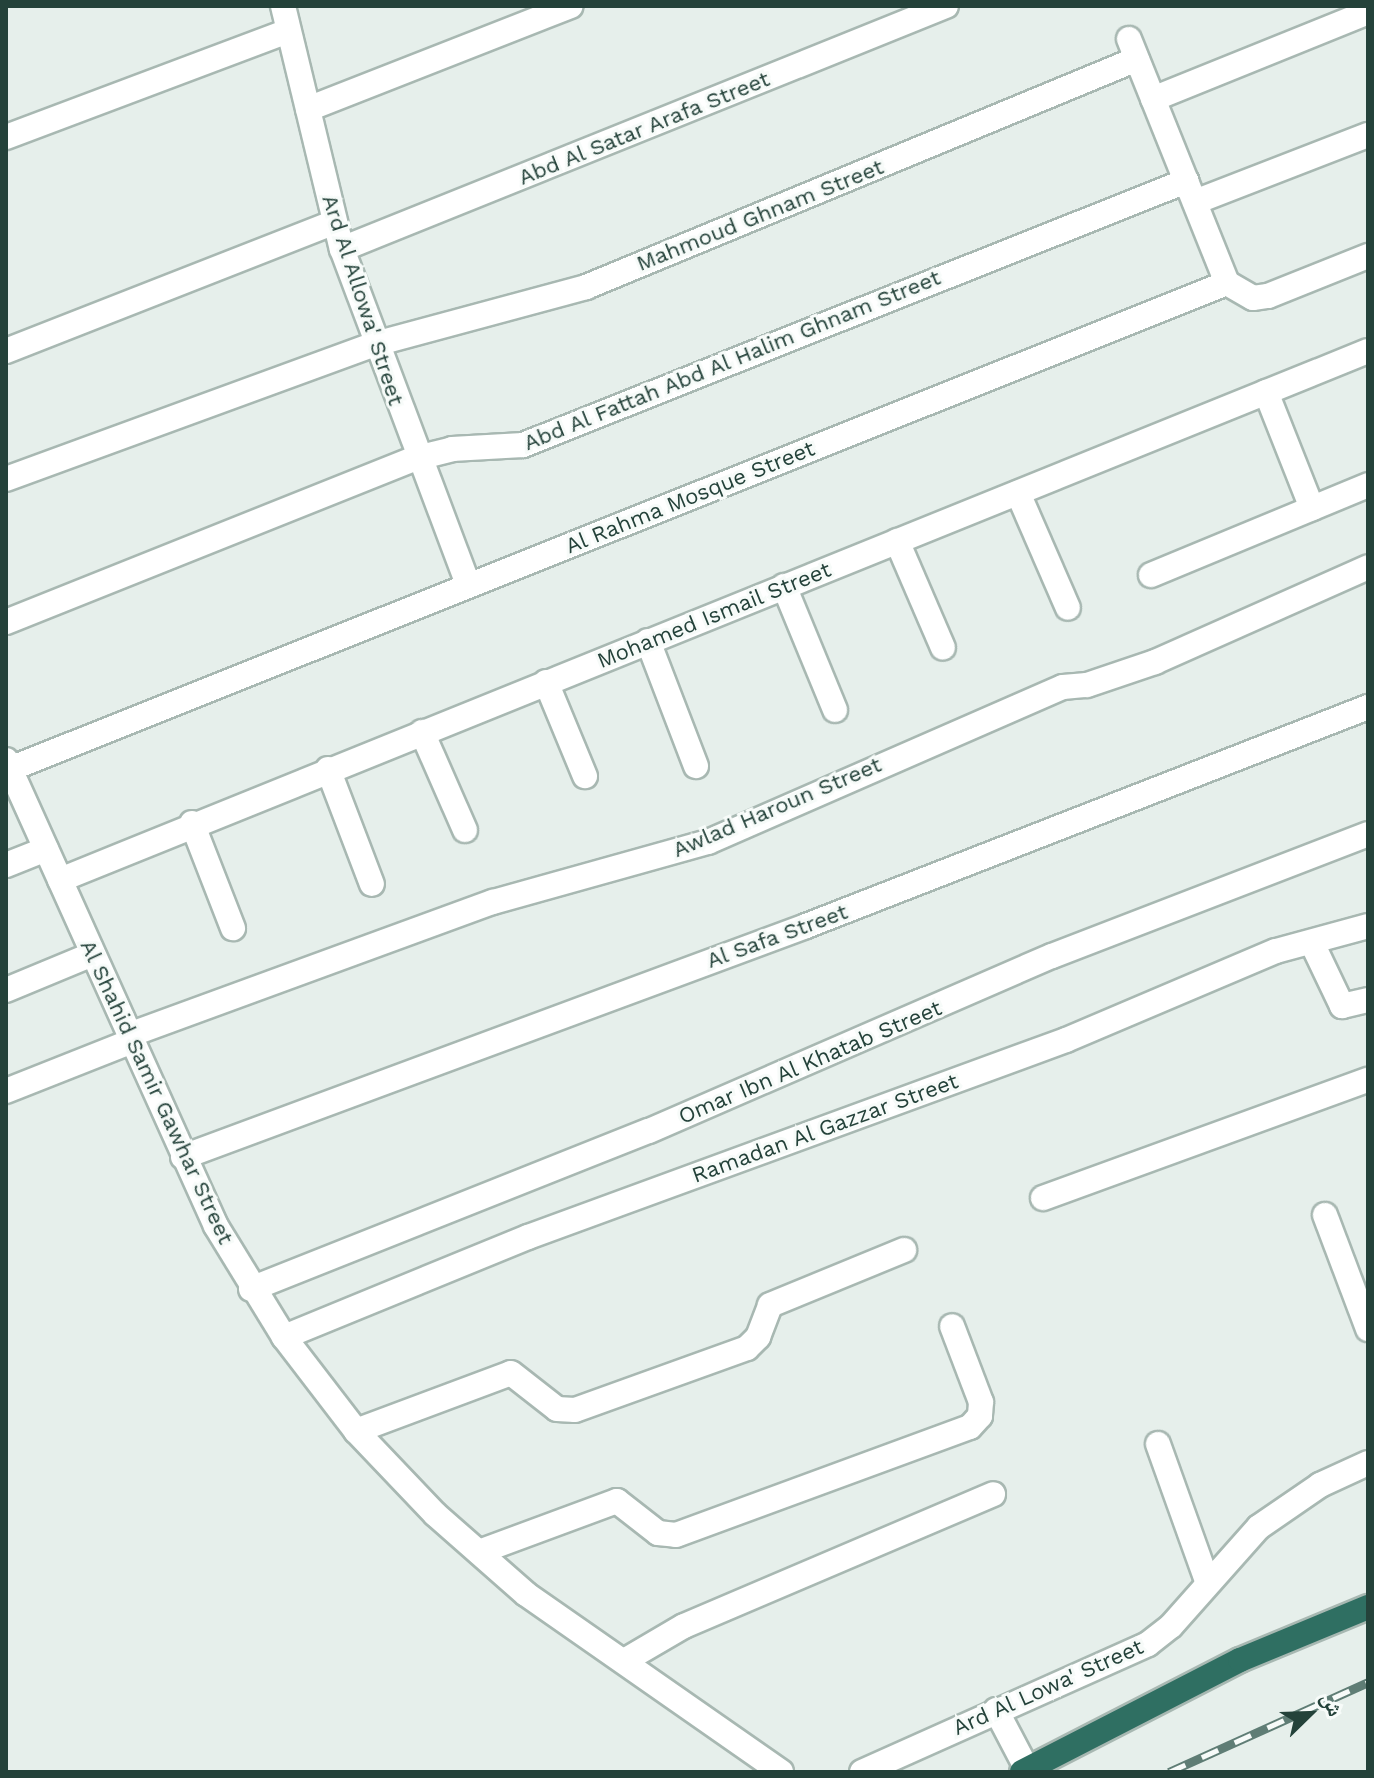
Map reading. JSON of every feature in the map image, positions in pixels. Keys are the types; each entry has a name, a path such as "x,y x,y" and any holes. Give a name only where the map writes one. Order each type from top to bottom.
{"highway":[{"path":"1024,1771 1226,1666 1368,1607"}],"street":[{"name":"Ard Al Allowa' Street","path":"283,6 342,249 417,458 468,585"},
{"path":"308,109 571,6"},
{"name":"Abd Al Satar Arafa Street","path":"342,249 946,6"},
{"path":"1368,12 1153,99 1227,283 1253,298 1268,296 1368,256"},
{"path":"6,137 288,31"},
{"name":"Mahmoud Ghnam Street","path":"6,479 375,344 586,287 1133,49 1153,99"},
{"name":"Abd Al Fattah Abd Al Halim Ghnam Street","path":"6,622 417,458 452,449 523,445 1190,192 1368,135"},
{"path":"6,351 335,222"},
{"name":"Al Rahma Mosque Street","path":"8,764 1227,283"},
{"name":"Mohamed Ismail Street","path":"60,880 192,823 1368,351"},
{"path":"1266,392 1312,508"},
{"path":"1151,575 1368,485"},
{"path":"1018,493 1068,608"},
{"path":"897,541 943,648"},
{"name":"Awlad Haroun Street","path":"6,1091 131,1038 493,902 708,842 1063,687 1087,685 1155,662 1368,567"},
{"path":"784,586 835,710"},
{"path":"648,641 696,766"},
{"path":"546,682 585,776"},
{"name":"Al Safa Street","path":"183,1157 806,926 1368,707"},
{"path":"422,732 465,830"},
{"name":"Al Shahid Samir Gawhar Street","path":"8,764 183,1157 251,1289 356,1431 435,1514 526,1594 781,1772"},
{"path":"328,769 372,884"},
{"path":"192,823 233,928"},
{"name":"Omar Ibn Al Khatab Street","path":"251,1289 649,1131 1052,956 1368,834"},
{"path":"6,865 46,849"},
{"name":"Ramadan Al Gazzar Street","path":"284,1337 528,1237 1066,1040 1276,951 1368,926"},
{"path":"1312,943 1342,1006 1368,1000"},
{"path":"6,990 93,954"},
{"path":"1043,1198 1368,1080"},
{"path":"1325,1215 1368,1329"},
{"path":"356,1431 511,1373 557,1409 575,1410 747,1348 758,1337 770,1305 904,1250"},
{"path":"479,1552 617,1501 658,1533 676,1535 970,1427 980,1416 981,1402 952,1326"},
{"path":"1158,1444 1207,1581"},
{"name":"Ard Al Lowa' Street","path":"862,1772 1148,1644 1171,1626 1207,1581 1289,1505 1368,1463"},
{"path":"624,1661 684,1626 993,1494"},
{"path":"996,1710 1024,1771"}],"railway":[{"path":"1169,1772 1368,1682"}]}
